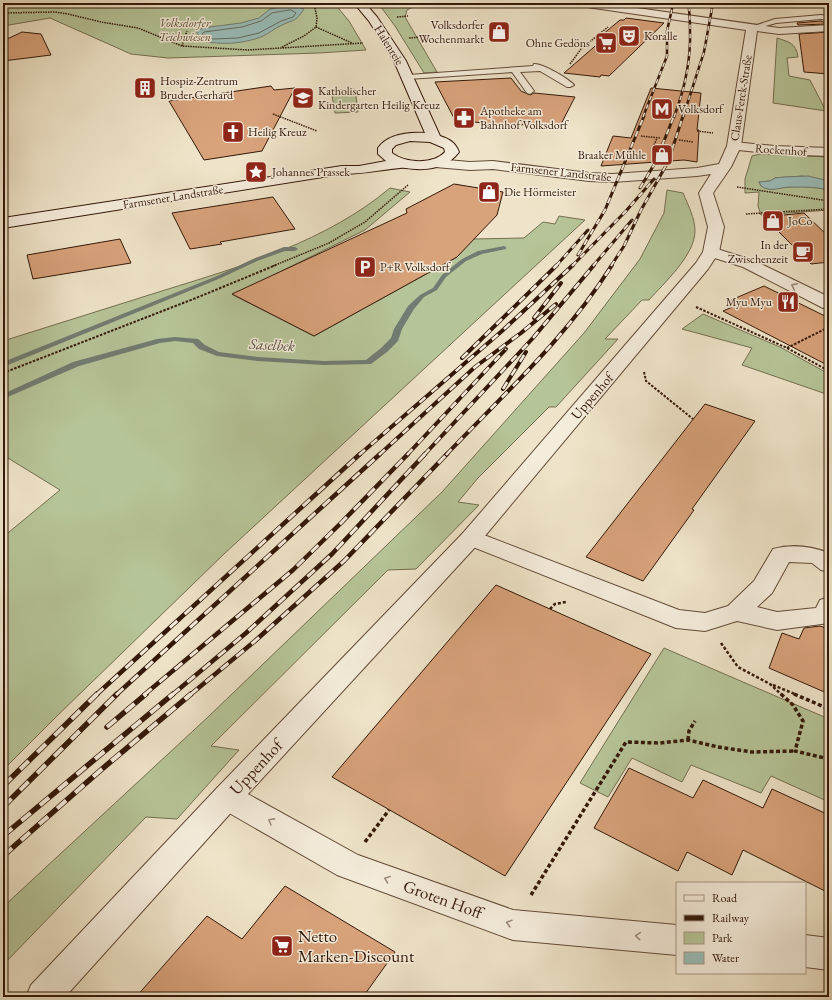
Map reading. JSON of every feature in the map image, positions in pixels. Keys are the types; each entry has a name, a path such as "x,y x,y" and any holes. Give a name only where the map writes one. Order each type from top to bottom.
{"street":[{"name":"Halenreie","path":"359,3 387,39 408,77 419,102 422,114 427,121 434,138"},
{"path":"580,3 779,31 829,28"},
{"name":"Claus-Ferck-Straße","path":"706,197 706,193 712,182 725,165 734,146 752,28"},
{"path":"410,137 422,114"},
{"name":"Farmsener Landstraße","path":"402,163 391,159 385,154 384,148 391,142 410,137 434,138 450,146 452,152 494,165"},
{"name":"Rockenhof","path":"734,146 775,150 829,152"},
{"path":"435,163 447,158 452,152"},
{"name":"Farmsener Landstraße","path":"342,170 385,154"},
{"name":"Farmsener Landstraße","path":"3,223 342,170 359,170 402,163 435,163 470,166 494,165 603,178 697,172 725,165"},
{"name":"Farmsener Landstraße","path":"652,176 681,182 706,197"},
{"path":"706,197 716,227 711,252 749,264 829,304"},
{"name":"Uppenhof","path":"43,997 227,797 471,538 676,298 702,266 711,252"},
{"path":"471,538 664,615 676,619 706,622 737,612 763,587 780,555 804,553 826,561 829,564"},
{"path":"737,612 777,621 824,616 829,606"},
{"name":"Groten Hoff","path":"227,797 348,864 512,924 676,940"},
{"path":"806,951 829,954"}],"lane":[{"path":"752,28 775,21 822,17 829,18"},
{"path":"408,77 539,67 570,85"},
{"path":"514,70 530,91"}],"path":[{"path":"282,47 304,36 316,27 317,18 314,3"},
{"path":"560,79 581,49 628,10"},
{"path":"3,13 55,12 68,14 101,22 138,28 182,46 248,50 282,47 300,48 353,43 316,27"},
{"path":"182,46 187,31"},
{"path":"273,114 317,131"},
{"path":"697,131 702,132"},
{"path":"641,136 660,138"},
{"path":"654,145 657,138"},
{"path":"679,140 693,142"},
{"path":"725,165 742,166 735,186 828,201 828,209 746,214"},
{"path":"3,373 196,298 329,243 365,222 409,185"},
{"path":"676,298 787,348 829,371"},
{"path":"787,348 829,327"},
{"path":"644,372 646,382 694,419"},
{"path":"706,622 738,667 770,684 829,709"},
{"path":"770,684 793,705 803,720 795,751"},
{"path":"688,740 689,731 695,720"},
{"path":"512,924 626,742 660,743 688,740 718,747 752,752 795,751 829,759"},
{"path":"348,864 389,810"}],"green space":[{"name":"Volksdorfer Teichwiesen","path":"3,3 334,3 349,21 366,50 168,58 131,54 50,18 3,26"},
{"path":"378,3 420,3 407,10 405,17 437,72 424,73 395,26"},
{"path":"777,38 794,46 797,52 798,57 787,58 789,76 810,80 826,111 773,103"},
{"path":"355,89 358,112 335,113 331,90"},
{"path":"760,154 829,157 829,181 802,176 775,178 770,181 759,182 761,186 768,189 803,187 829,190 829,210 761,215 758,206 759,192 745,193 745,179 752,156"},
{"path":"390,188 410,192 365,230 233,295 314,336 457,257 473,239 524,238 543,222 555,224 559,216 585,220 224,554 3,770 3,537 60,490 3,455 3,341 224,271 283,250 339,223 365,207"},
{"path":"667,190 683,193 691,212 695,231 694,240 690,250 678,268 649,300 642,300 605,339 618,339 556,407 549,407 478,478 458,502 479,505 416,569 388,570 211,746 239,750 177,819 146,817 3,965 3,907 208,717 442,492 584,333 640,259 664,213"},
{"path":"703,314 780,347 829,374 829,395 742,365 752,348 682,329"},
{"path":"664,648 829,719 829,802 771,776 761,793 691,765 682,782 632,758 608,797 580,783"}],"water":[{"path":"292,5 304,9 297,18 279,26 264,36 254,39 232,43 209,42 202,41 196,31 203,28 241,23 259,18 270,9"},
{"path":"808,176 829,181 829,190 801,187 768,189 761,186 759,182 770,181 775,178"}],"building":[{"path":"626,18 664,23 609,76 601,75 600,77 564,73 601,41 596,40 620,20 624,20"},
{"path":"821,21 828,24 798,25 797,23"},
{"path":"22,32 41,34 51,55 3,61 3,41"},
{"path":"829,32 829,74 804,72 799,34"},
{"path":"511,78 521,91 530,95 534,93 575,97 559,128 528,124 512,126 455,120 435,82"},
{"path":"271,86 274,90 295,88 262,151 204,160 169,101"},
{"path":"651,88 701,93 697,130 699,130 697,162 684,160 601,166 613,136 631,138"},
{"name":"P+R Volksdorf","path":"454,184 503,192 497,215 457,257 314,336 232,294 407,213 406,209"},
{"path":"273,197 295,229 220,242 222,244 190,249 172,213"},
{"path":"804,213 829,237 829,262 811,264 764,217"},
{"path":"120,239 131,263 33,279 27,255"},
{"path":"764,286 829,318 829,366 723,311 739,304 731,300"},
{"path":"705,404 755,421 643,581 586,557"},
{"path":"496,585 651,654 505,876 332,777"},
{"path":"820,626 829,629 829,694 769,668 782,633 799,639 804,628"},
{"path":"629,768 693,798 703,780 763,808 772,789 829,815 829,893 743,850 732,875 687,852 678,871 594,828"},
{"name":"Netto Marken-Discount","path":"285,886 395,952 363,997 136,997 207,916 242,939"}],"waterway":[{"name":"Saselbek","path":"3,397 76,364 160,341 175,339 195,341 202,347 217,354 258,359 324,363 368,362 384,350 395,339 398,329 411,308 422,296 435,289 444,276 464,260 480,252 504,248"},
{"name":"Saselbek","path":"3,365 219,277 255,260 284,249 295,249"}],"railway":[{"path":"643,117 667,56 667,31 672,9 671,3"},
{"path":"674,117 684,85 688,64 690,42 690,13 688,3"},
{"path":"683,117 704,52 713,3"},
{"path":"578,255 605,210 644,116"},
{"path":"640,188 655,163 674,116"},
{"path":"611,266 624,246 641,210 668,162 683,116"},
{"path":"573,265 626,211 654,179"},
{"path":"593,266 632,220"},
{"path":"556,266 588,230"},
{"path":"359,455 502,331 573,265"},
{"path":"424,455 533,338 594,265"},
{"path":"446,455 555,341 612,265"},
{"path":"462,358 556,266"},
{"path":"534,318 561,283"},
{"path":"379,455 475,367 521,333 556,304"},
{"path":"407,455 506,349"},
{"path":"503,389 526,352"},
{"path":"96,695 360,454"},
{"path":"116,695 380,454"},
{"path":"144,695 293,570 408,454"},
{"path":"172,695 246,633 332,554 425,454"},
{"path":"190,695 255,641 344,561 447,454"},
{"path":"3,786 97,694"},
{"path":"3,807 117,694"},
{"path":"107,727 146,694"},
{"path":"3,836 173,694"},
{"path":"3,856 102,769 191,694"}],"place":[{"name":"Volksdorfer Wochenmarkt","path":"499,32"},
{"name":"Koralle","path":"629,36"},
{"name":"Ohne Gedöns","path":"606,43"},
{"name":"Hospiz-Zentrum Bruder Gerhard","path":"145,88"},
{"name":"Katholischer Kindergarten Heilig Kreuz","path":"303,98"},
{"name":"Volksdorf","path":"662,109"},
{"name":"Apotheke am Bahnhof Volksdorf","path":"464,118"},
{"name":"Heilig Kreuz","path":"233,132"},
{"name":"Braaker Mühle","path":"662,155"},
{"name":"Johannes Prassek","path":"256,172"},
{"name":"Die Hörmeister","path":"489,192"},
{"name":"JoCo","path":"773,221"},
{"name":"In der Zwischenzeit","path":"803,252"},
{"name":"P+R Volksdorf","path":"365,267"},
{"name":"Myu Myu","path":"788,302"},
{"name":"Netto Marken-Discount","path":"282,946"}]}
